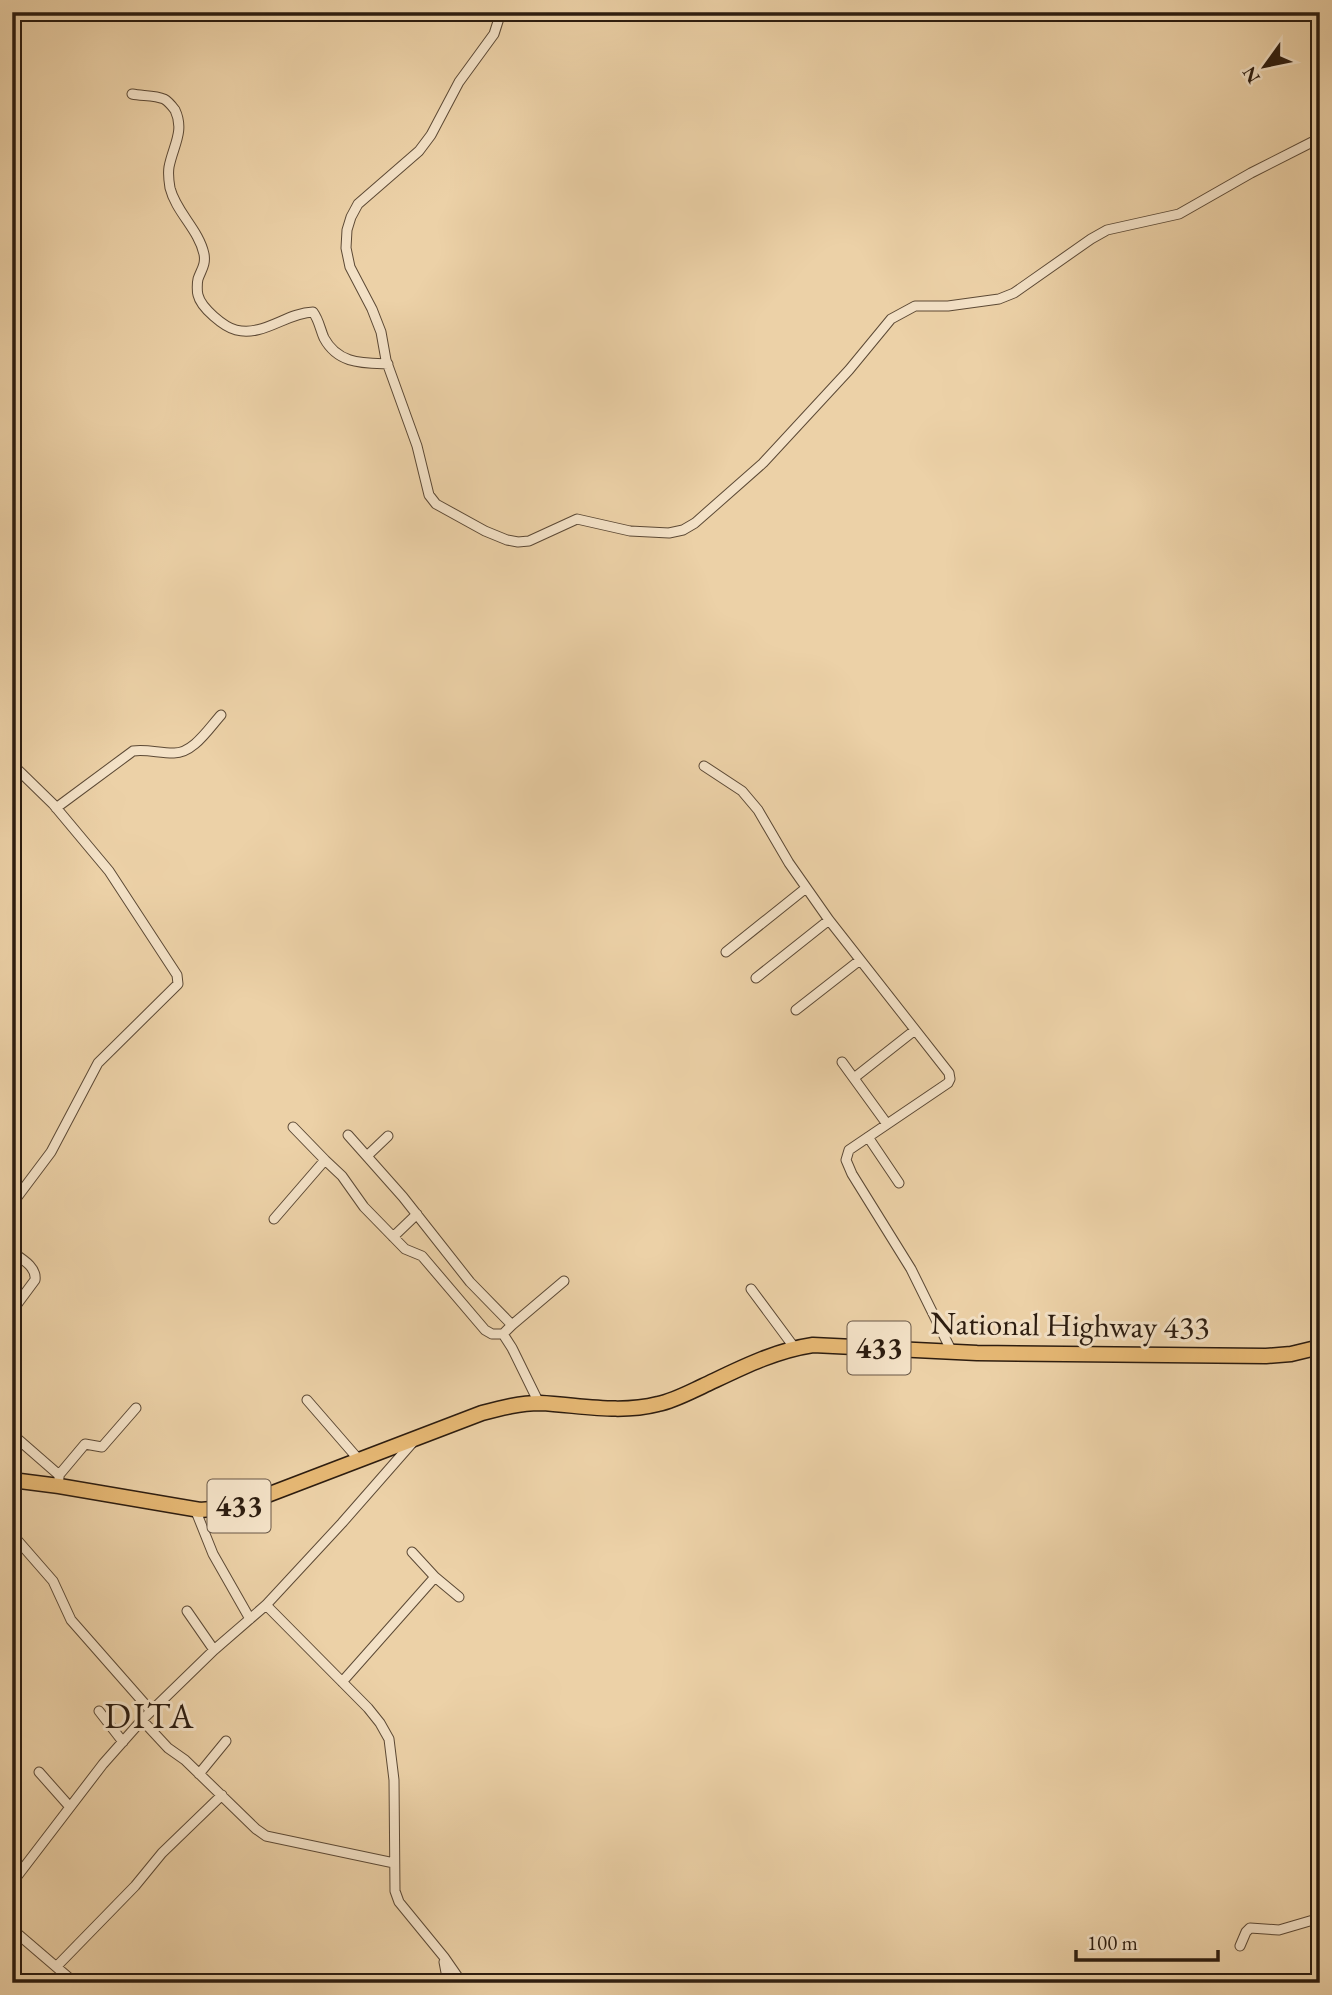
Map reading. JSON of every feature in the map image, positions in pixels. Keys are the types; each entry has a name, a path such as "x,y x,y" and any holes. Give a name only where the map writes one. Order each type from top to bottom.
{"main road":[{"name":"National Highway 433","path":"12,1480 59,1480 195,1509 236,1507 482,1413 515,1405 539,1403 632,1409 660,1404 766,1356 794,1348 829,1345 952,1352 1266,1356 1291,1354 1320,1347"}],"street":[{"path":"501,12 494,34 459,82 431,135 419,151 358,204 351,216 345,248 350,267 381,332 388,364 418,446 429,495 436,504 485,531 518,542 529,541 577,519 630,531 669,533 683,530 695,523 763,463 849,370 891,319 899,314 915,306 948,306 999,299 1014,293 1107,230 1179,214 1320,138"},
{"path":"132,94 164,99 173,106 177,115 180,128 169,168 170,187 174,200 204,254 205,268 198,280 198,295 205,308 234,330 249,332 301,313 313,312 332,350 342,358 358,363 388,364"},
{"path":"56,808 133,751 180,753 188,749 221,715"},
{"path":"12,765 56,808 109,871 179,981 98,1063 51,1152 12,1204"},
{"path":"704,766 742,791 758,810 829,920 949,1073 950,1079 940,1089 849,1150 846,1160 911,1269 952,1352"},
{"path":"726,952 806,888"},
{"path":"756,978 829,920"},
{"path":"796,1010 860,960"},
{"path":"854,1078 915,1030"},
{"path":"842,1062 887,1124"},
{"path":"293,1127 342,1176 364,1207 405,1249 422,1256 485,1330 492,1334 503,1334 564,1281"},
{"path":"348,1135 417,1214 470,1282 512,1325"},
{"path":"367,1156 388,1136"},
{"path":"868,1137 899,1183"},
{"path":"274,1219 325,1160"},
{"path":"393,1237 417,1214"},
{"path":"12,1252 36,1274 35,1280 12,1311"},
{"path":"751,1289 794,1348"},
{"path":"503,1334 539,1403"},
{"path":"307,1400 360,1461"},
{"path":"12,1434 59,1480 86,1444 102,1447 136,1408"},
{"path":"12,1883 122,1742 214,1650 266,1605 417,1437"},
{"path":"195,1509 213,1553 250,1619"},
{"path":"12,1534 53,1581 71,1620 151,1711"},
{"path":"412,1552 435,1577 459,1597"},
{"path":"342,1682 435,1577"},
{"path":"266,1605 368,1708 389,1739 394,1780 395,1891 399,1902 462,1983"},
{"path":"187,1611 214,1650"},
{"path":"99,1711 122,1742"},
{"path":"142,1720 168,1748 266,1836 394,1863"},
{"path":"199,1774 226,1741"},
{"path":"39,1772 70,1807"},
{"path":"54,1983 60,1969 162,1853 222,1795"},
{"path":"1240,1947 1250,1928 1279,1930 1320,1918"},
{"path":"12,1929 75,1983"},
{"path":"444,1957 448,1983"}],"district":[{"name":"DITA","path":"150,1716"}]}
